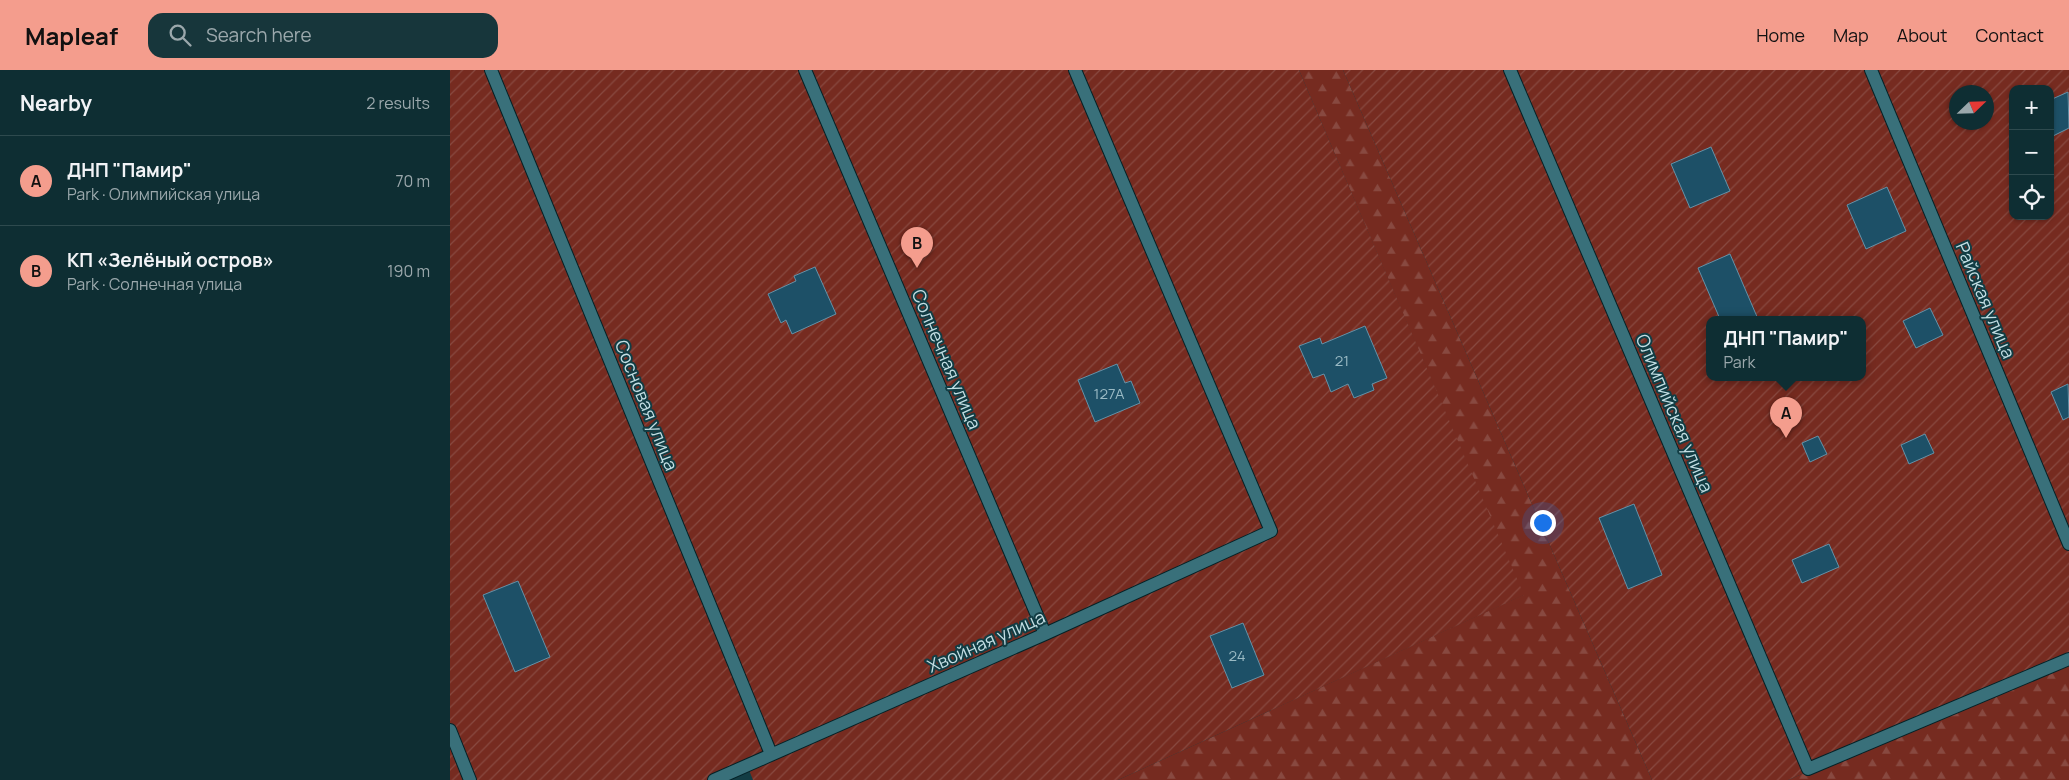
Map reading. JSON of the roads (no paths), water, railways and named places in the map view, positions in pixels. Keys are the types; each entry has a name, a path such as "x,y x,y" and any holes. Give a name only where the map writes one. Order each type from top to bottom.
{"street":[{"name":"Сосновая улица","path":"491,70 771,754"},
{"name":"Солнечная улица","path":"805,70 1045,634"},
{"name":"Хвойная улица","path":"714,780 1045,634 1271,531 1075,70"},
{"name":"Олимпийская улица","path":"1510,70 1808,770 2069,659"},
{"name":"Райская улица","path":"1871,70 2069,544"},
{"path":"450,730 470,780"}],"place":[{"name":"КП «Зелёный остров»","path":"917,268"},
{"name":"ДНП \"Памир\"","path":"1786,438"}]}
